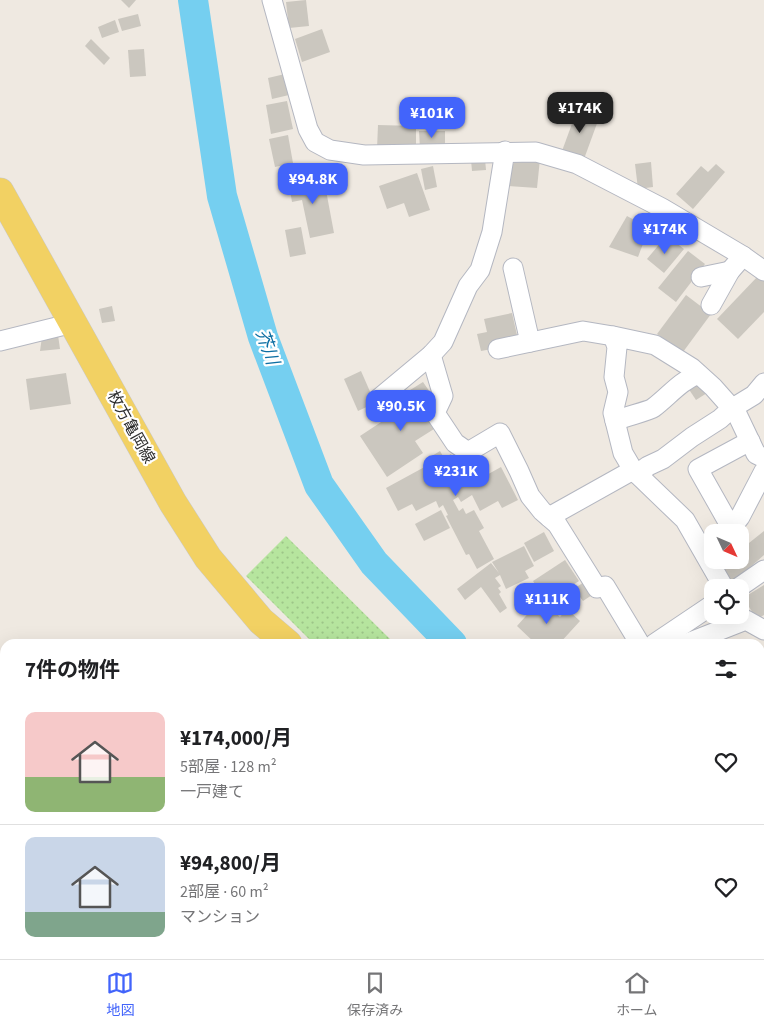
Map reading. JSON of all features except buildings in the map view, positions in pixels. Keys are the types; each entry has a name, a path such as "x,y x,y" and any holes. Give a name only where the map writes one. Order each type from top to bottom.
{"main road":[{"name":"枚方亀岡線","path":"0,192 173,502 208,558 261,621 282,639"}],"street":[{"path":"272,0 308,129 314,142 330,150 364,155 505,151 536,152 577,164 662,208 742,256 764,272"},
{"path":"377,400 443,342 468,286 480,270 492,232 505,151"},
{"path":"712,305 730,270 742,256"},
{"path":"514,268 530,342"},
{"path":"701,277 730,270"},
{"path":"0,341 73,323"},
{"path":"498,348 583,331 655,345 692,368 713,387 737,414 756,454 764,458"},
{"path":"613,336 617,347 614,377 618,392 613,413 623,453 635,472 685,520 719,579"},
{"path":"430,355 443,396 435,413 455,443 468,452 500,433 530,496 542,511 557,524 597,588 605,586 637,639"},
{"path":"615,420 652,409 686,379 698,374"},
{"path":"549,517 663,459 720,419 732,408 754,395 764,383"},
{"path":"750,441 698,469 728,522 733,526 740,517 764,471"},
{"path":"749,580 764,570"},
{"path":"661,639 704,610"},
{"path":"698,639 746,620 764,630"}],"green space":[{"path":"286,536 390,639 309,639 246,576"}],"waterway":[{"name":"芥川","path":"193,0 222,196 263,337 319,485 374,563 447,639"}]}
